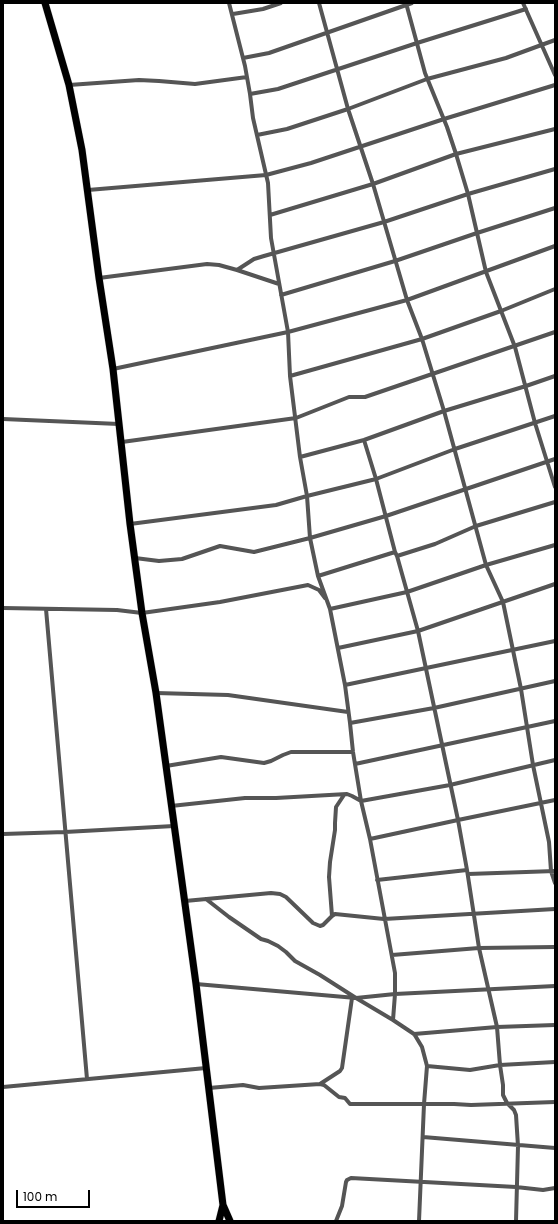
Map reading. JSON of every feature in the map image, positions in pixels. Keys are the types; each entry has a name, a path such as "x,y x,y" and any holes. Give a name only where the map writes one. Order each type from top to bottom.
{"main road":[{"path":"45,3 69,85 82,150 113,369 130,524 142,613 156,693 185,901 223,1205 230,1221"},
{"path":"219,1221 223,1205"}],"street":[{"path":"229,3 243,58 253,118 268,184 271,238 288,332 290,376 300,457 307,496 310,538 318,576 328,601 338,648 345,685 353,752 361,801 370,839 392,955 395,973 393,1020"},
{"path":"233,14 263,9 281,3"},
{"path":"319,3 336,70 373,184 407,300 422,339 444,411 486,565 503,602 521,689 533,765 549,842 555,883"},
{"path":"243,58 269,52 412,3"},
{"path":"525,3 526,9 555,75"},
{"path":"406,4 427,79 444,119 456,154 468,194 486,272 515,347 535,423 555,487"},
{"path":"250,94 278,89 526,9"},
{"path":"257,136 287,129 348,109 427,79 506,58 555,40"},
{"path":"69,85 139,80 195,84 247,77"},
{"path":"88,190 266,175 311,163 444,119 555,85"},
{"path":"270,215 373,184 456,154 555,129"},
{"path":"237,270 254,259 384,222 468,194 555,169"},
{"path":"281,295 395,261 555,208"},
{"path":"113,369 288,332 407,300 555,246"},
{"path":"99,278 207,264 219,265 279,284"},
{"path":"290,376 422,339 501,311 555,289"},
{"path":"122,442 296,418 350,397 365,398 555,332"},
{"path":"300,457 364,440 444,411 555,376"},
{"path":"130,524 276,505 376,478 455,449 555,416"},
{"path":"3,419 119,424"},
{"path":"364,440 376,478 418,631 458,820 474,914 478,948 497,1027 503,1095 507,1103 514,1110 516,1116 518,1146 516,1221"},
{"path":"135,558 159,561 182,559 220,546 254,552 310,538 386,516 555,459"},
{"path":"318,576 435,544 476,526 555,502"},
{"path":"330,609 407,592 486,565 555,544"},
{"path":"338,648 418,631 555,584"},
{"path":"3,608 117,610 142,613 220,602 308,586 319,590 328,601"},
{"path":"46,609 87,1079"},
{"path":"345,685 555,641"},
{"path":"350,723 434,708 555,681"},
{"path":"156,693 228,695 348,712"},
{"path":"355,764 555,721"},
{"path":"166,766 221,757 264,763 292,752 353,752"},
{"path":"171,806 244,798 344,795 352,796 361,801 450,785 555,760"},
{"path":"332,916 329,877 330,862 335,830 336,807 344,795"},
{"path":"370,839 555,800"},
{"path":"3,834 174,826"},
{"path":"549,842 555,840"},
{"path":"377,880 467,872 553,871"},
{"path":"185,901 271,893 280,894 286,897 316,925 320,926 335,914 384,919 555,909"},
{"path":"206,900 261,940 268,941 278,946 296,961 414,1034 422,1047 427,1066 419,1221"},
{"path":"392,955 478,948 555,947"},
{"path":"196,984 354,998 395,994 555,986"},
{"path":"209,1088 243,1085 259,1088 320,1084 340,1071 342,1068 354,998"},
{"path":"414,1034 497,1027 555,1026"},
{"path":"427,1066 470,1070 500,1065 555,1062"},
{"path":"3,1087 206,1068"},
{"path":"320,1084 339,1097 345,1098 350,1104 471,1105 555,1102"},
{"path":"423,1138 555,1148"},
{"path":"336,1221 342,1206 346,1182 349,1179 516,1187 543,1190 555,1188"}]}
